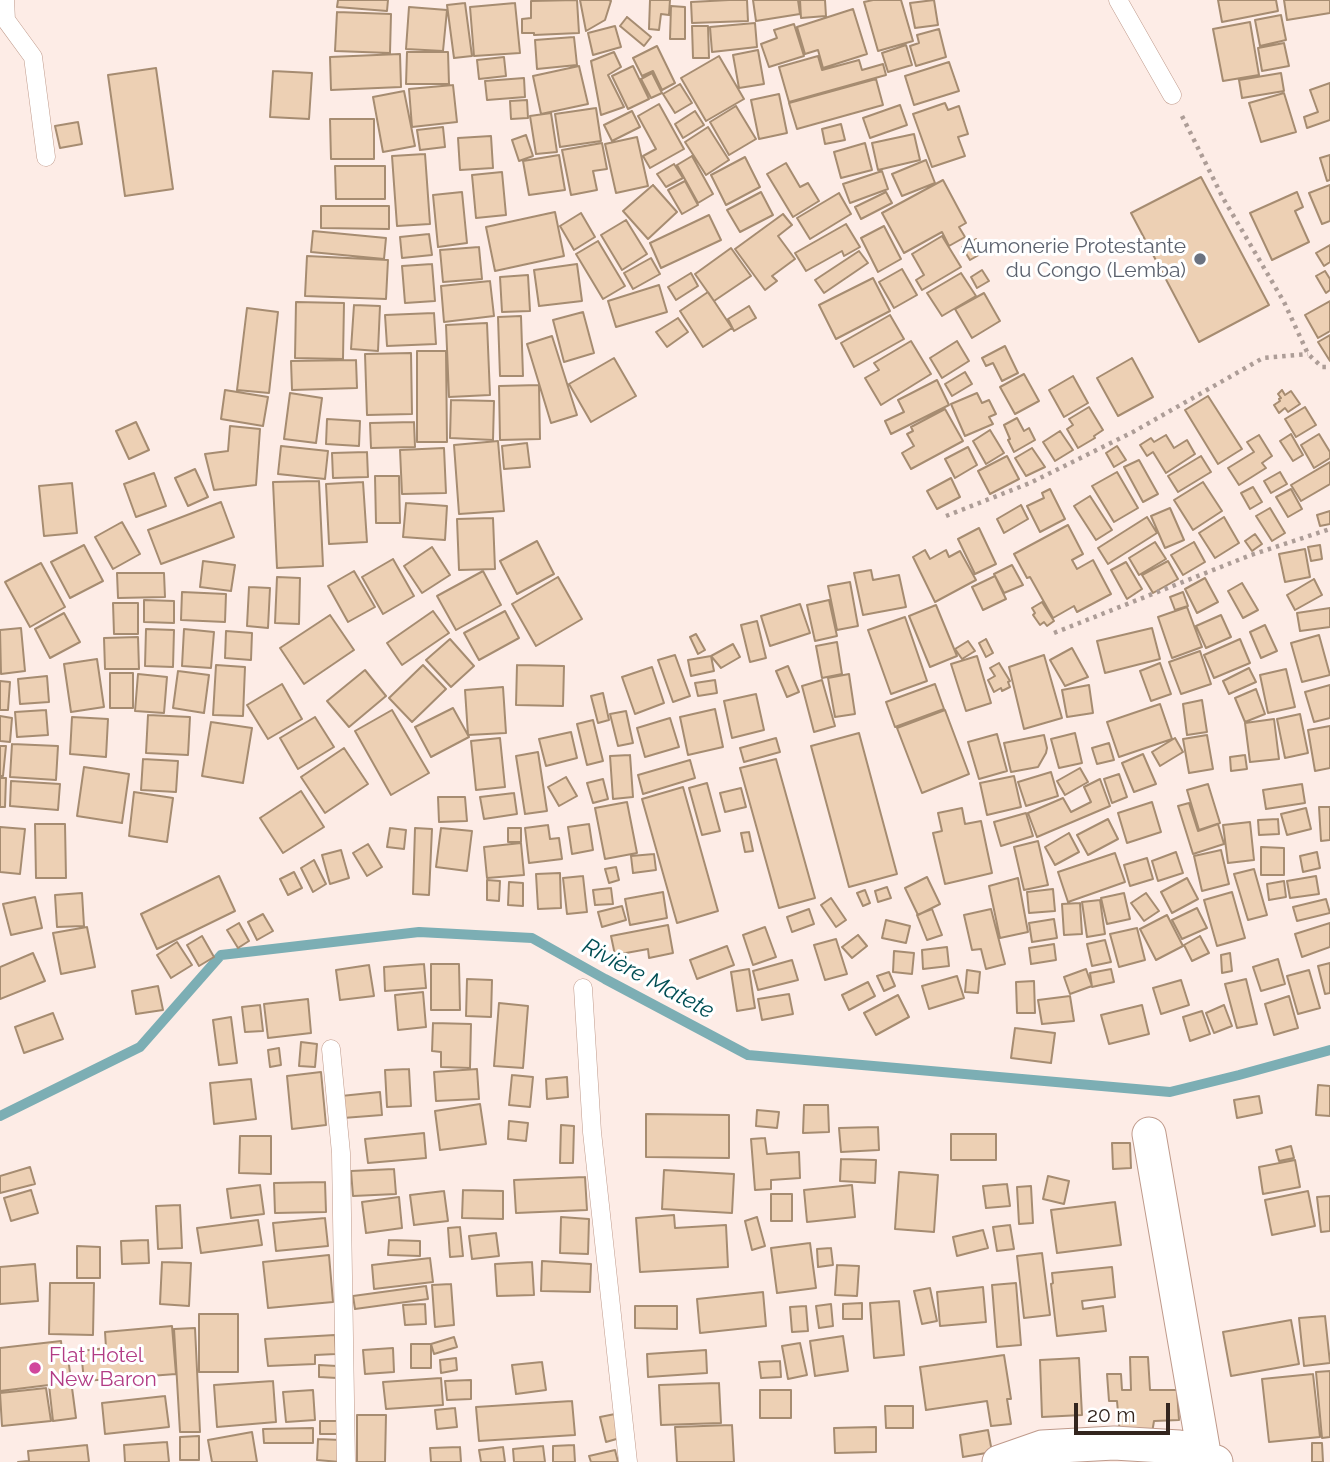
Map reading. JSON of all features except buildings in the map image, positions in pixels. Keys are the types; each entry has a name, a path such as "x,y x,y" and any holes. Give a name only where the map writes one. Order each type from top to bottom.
{"street":[{"path":"1149,1133 1210,1460"},
{"path":"999,1462 1042,1447 1114,1443 1179,1447 1210,1460"}],"lane":[{"path":"5,0 6,20 33,57 46,157"},
{"path":"1118,0 1172,96"},
{"path":"583,988 592,1132 628,1462"},
{"path":"331,1049 341,1165 346,1462"}],"path":[{"path":"1172,96 1223,198 1284,302 1308,354 1322,367 1330,367"},
{"path":"946,516 1030,483 1133,432 1263,358 1308,354"},
{"path":"1055,633 1251,555 1330,529"}],"waterway":[{"name":"Rivière Matete","path":"0,1116 140,1047 221,955 419,932 532,938 748,1055 1170,1092 1330,1050"}],"place":[{"name":"Aumonerie Protestante du Congo (Lemba)","path":"1200,259"},
{"name":"Flat Hotel New Baron","path":"35,1368"}]}
